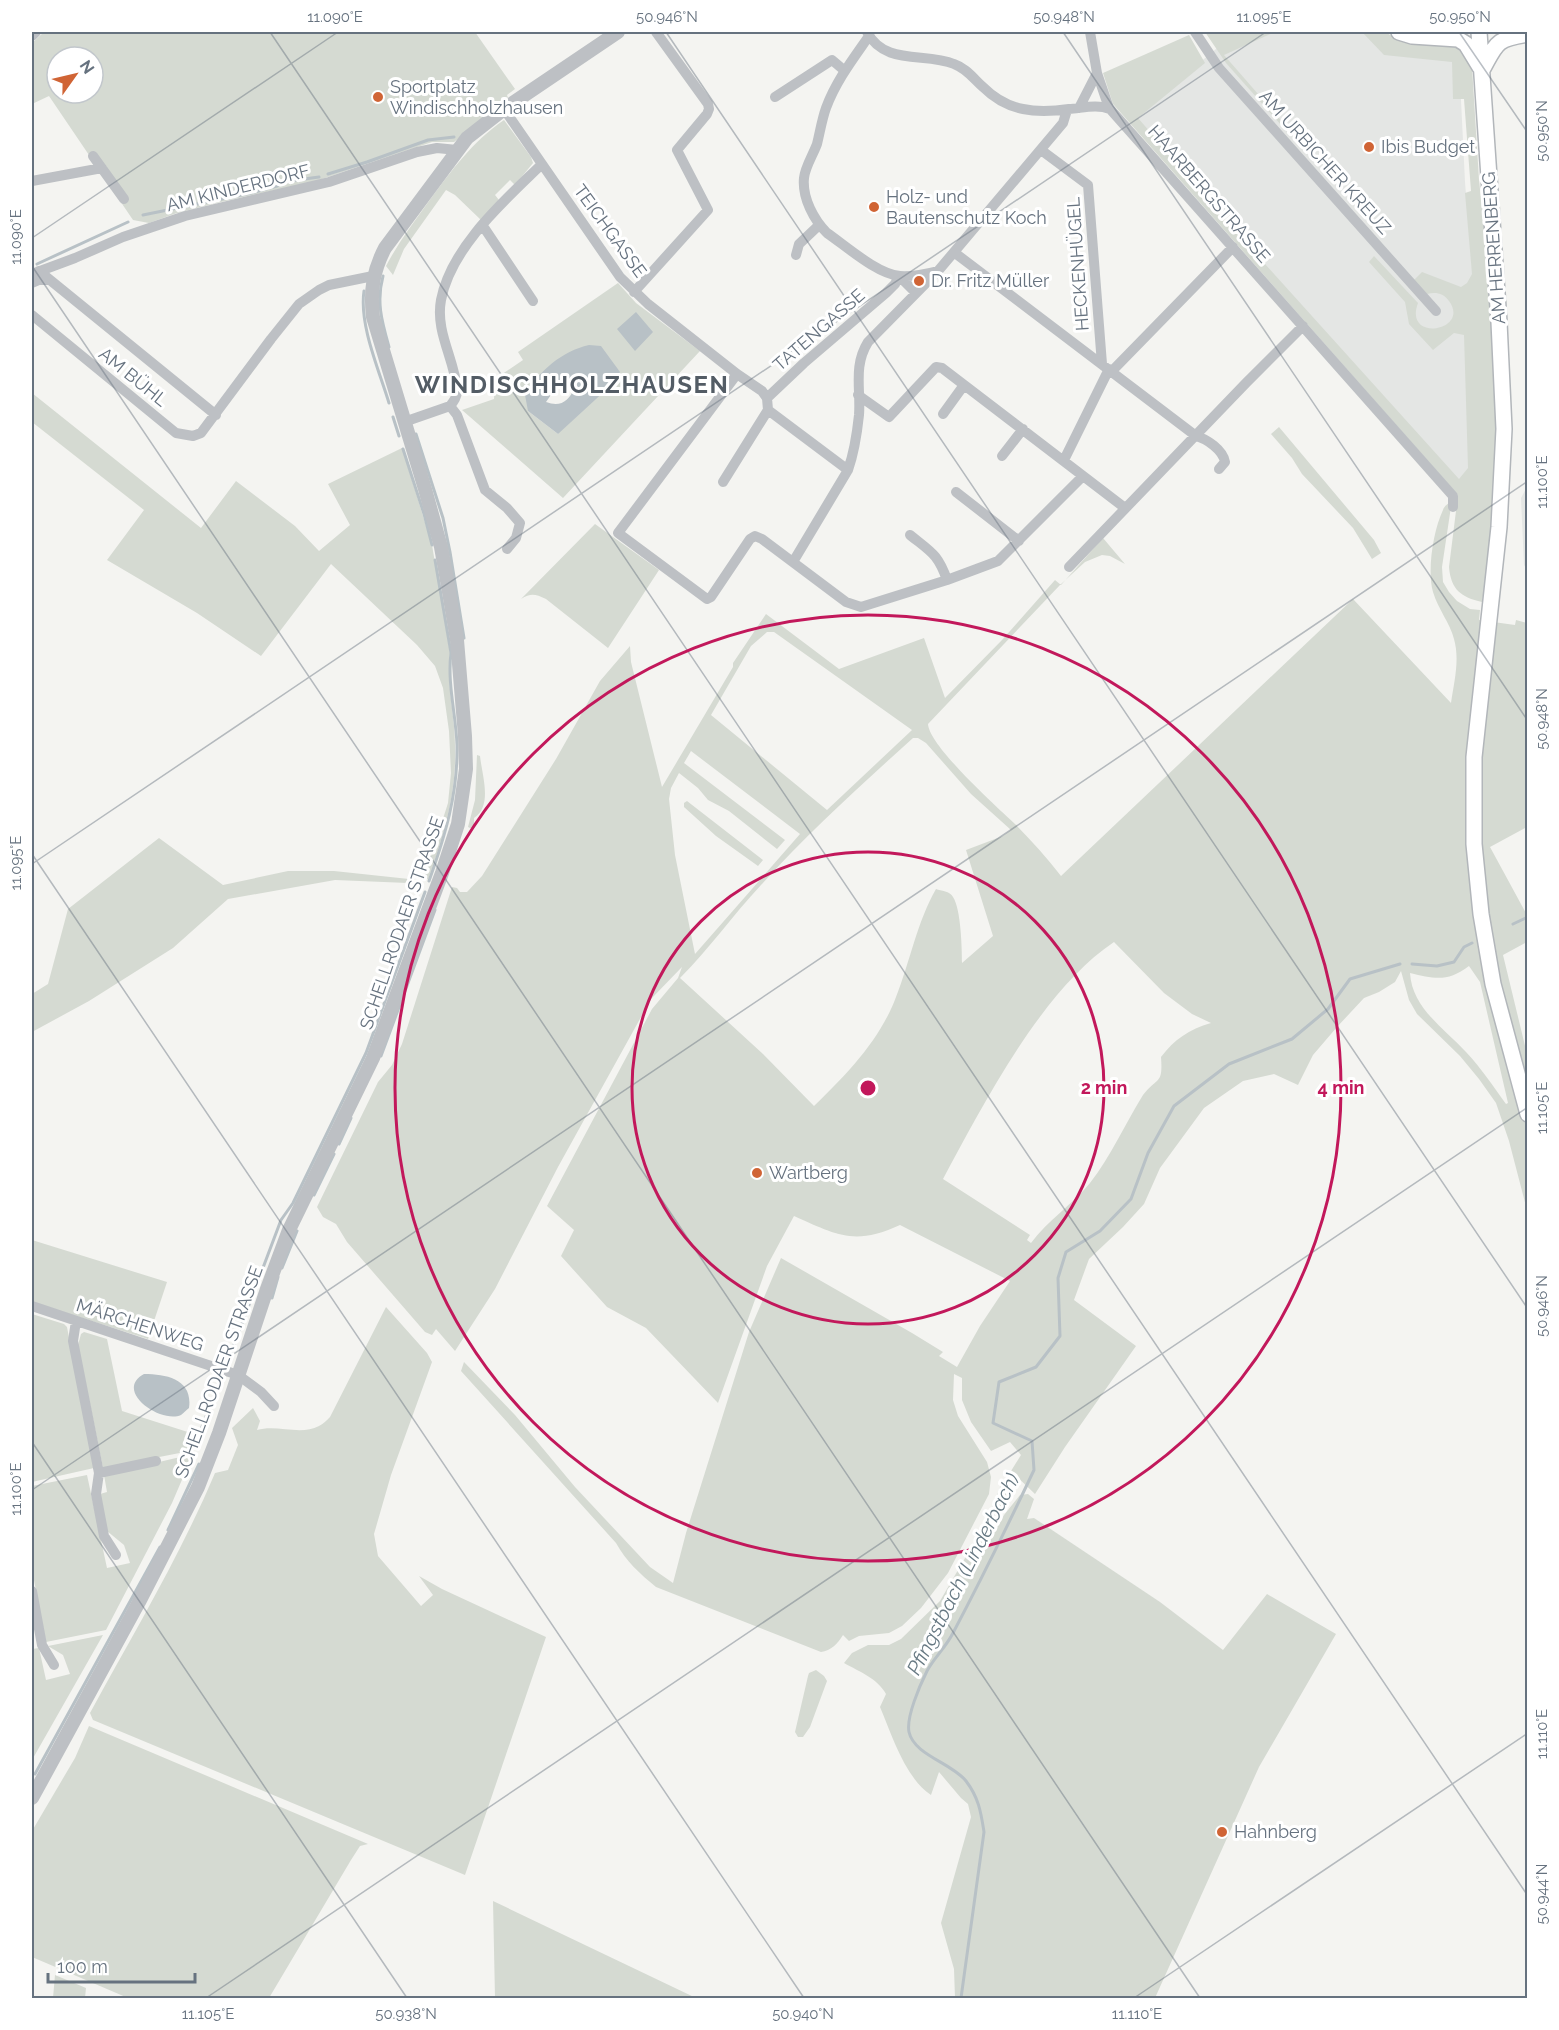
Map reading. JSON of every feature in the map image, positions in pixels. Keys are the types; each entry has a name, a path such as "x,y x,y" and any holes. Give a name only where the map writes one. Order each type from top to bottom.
{"main road":[{"path":"1399,32 1412,36 1458,39 1466,44 1482,70 1498,42 1526,34"},
{"path":"1443,37 1459,32"},
{"name":"AM HERRENBERG","path":"1479,32 1504,429 1499,528 1474,757 1474,844 1479,902 1491,975 1527,1114"},
{"path":"1506,32 1526,34"}],"street":[{"path":"32,36 36,32"},
{"name":"SCHELLRODAER STRASSE","path":"32,1798 183,1517 213,1451 289,1230 373,1058 458,824 466,769 465,736 458,651 448,586 441,547 425,489 373,316 371,299 373,276 385,248 457,150 474,132 618,32"},
{"path":"634,292 708,210 677,150 707,114 708,104 656,32"},
{"path":"938,271 914,276 900,276 879,269 827,233 819,225 807,200 804,176 817,142 827,105 868,34 881,48 894,54 958,65 1004,103 1036,111 1095,106 1108,108 1097,73 1090,32"},
{"name":"AM URBICHER KREUZ","path":"1196,32 1219,68 1436,311"},
{"path":"775,97 832,60 845,71"},
{"path":"1079,108 1097,73"},
{"name":"HAARBERGSTRASSE","path":"1108,108 1453,496 1453,507"},
{"name":"TEICHGASSE","path":"504,109 620,277 634,292 737,374 762,391 767,398"},
{"path":"793,562 848,470 852,458 859,413 859,362 862,351 868,342 955,253 1063,123 1067,110"},
{"name":"AM KINDERDORF","path":"35,273 123,237 185,216 329,182 417,152 437,148 457,150"},
{"name":"HECKENHÜGEL","path":"1041,150 1088,185 1108,368"},
{"path":"93,156 123,200"},
{"path":"404,422 450,406 456,396 457,389 443,339 439,312 440,301 453,267 465,247 541,165"},
{"path":"32,181 102,168"},
{"path":"795,255 799,244 819,225"},
{"path":"483,226 533,301"},
{"path":"1064,460 1108,368 1233,247"},
{"name":"HECKENHÜGEL","path":"955,253 1108,368"},
{"name":"AM BÜHL","path":"35,273 48,280 216,415"},
{"name":"AM BÜHL","path":"32,315 176,433 193,436 201,433 216,415 271,339 304,299 330,285 373,276"},
{"path":"900,276 916,293"},
{"name":"TATENGASSE","path":"767,398 891,288 900,276"},
{"path":"32,283 48,280"},
{"path":"1070,567 1303,326"},
{"path":"858,395 889,417 938,366 1125,508"},
{"path":"1108,368 1196,436 1205,438 1224,456 1225,462 1219,468"},
{"path":"737,374 618,533 708,599 750,539 755,536 762,538 846,602 861,607 947,580 998,561 1083,476"},
{"path":"943,414 964,385"},
{"path":"723,482 768,410 767,398"},
{"path":"450,406 457,415 484,490 507,508 520,523 516,538 507,549"},
{"path":"768,410 848,470"},
{"path":"1002,456 1023,429"},
{"path":"956,492 1019,541"},
{"path":"909,536 936,556 947,580"},
{"name":"MÄRCHENWEG","path":"32,1306 238,1375 261,1392 274,1406"},
{"path":"76,1321 73,1341 99,1473 96,1494 104,1536 116,1555"},
{"path":"99,1473 156,1461"},
{"path":"32,1591 42,1645 54,1665"}],"shaded area":[{"path":"44,32 475,32 515,89 507,95 509,101 454,142 432,142 316,181 177,213 149,223 133,220 55,105 105,105 105,45 45,45 45,98 32,104 32,43"},
{"path":"1205,32 1275,32 1224,55 1293,134 1289,134 1226,63"},
{"path":"1250,32 1371,32 1459,59 1465,182 1476,317 1481,459 1458,486 1133,118 1222,44"},
{"path":"1362,32 1385,32 1399,40 1461,44 1472,67 1479,180 1491,291 1498,442 1491,545 1482,602 1468,598 1458,591 1450,575 1458,495 1113,104 1103,73 1189,35 1205,63 1138,118 1256,254 1459,479 1468,468 1464,335 1454,333 1433,350 1409,324 1405,302 1369,262 1374,256 1418,303 1416,316 1420,324 1427,328 1436,328 1451,320 1453,311 1447,298 1439,294 1427,294 1414,280 1422,272 1461,287 1467,283 1472,274 1465,193 1471,191 1464,99 1453,99 1452,62 1384,55"},
{"path":"504,120 533,163 515,185 510,180 495,195 499,200 481,220 455,195 446,190 404,249 393,275 386,266 418,217 463,157"},
{"path":"618,283 636,303 700,351 563,498 462,410 494,399 495,379 523,360 518,352","holes":["601,346 558,434 528,411"]},
{"path":"636,312 653,332 635,351 617,329"},
{"path":"589,345 601,346 620,372 608,388 558,434 528,411 525,395 552,363","holes":["568,381 572,382 574,388 567,400 556,404 546,402 553,392"]},
{"path":"32,393 201,528 236,481 295,526 319,551 350,525 328,484 402,448 432,545 450,653 449,676 455,745 454,780 444,830 428,880 425,875 448,803 451,773 449,731 443,688 435,666 417,645 331,564 261,656 197,613 107,560 144,510 32,422"},
{"path":"1279,427 1374,540 1381,553 1372,559 1353,528 1302,474 1292,458 1271,434"},
{"path":"1527,487 1527,570 1524,565 1521,498"},
{"path":"1452,500 1442,567 1443,582 1449,592 1457,601 1470,609 1480,610 1479,620 1515,625 1516,620 1527,623 1527,827 1490,847 1527,915 1527,942 1503,955 1527,1054 1527,1210 1509,1141 1496,1103 1460,1056 1417,1014 1409,1000 1401,971 1395,982 1364,998 1337,1027 1313,1055 1298,1085 1274,1074 1243,1081 1204,1108 1160,1168 1144,1204 1089,1259 1074,1300 1136,1346 1035,1494 1011,1471 1021,1455 1010,1442 991,1451 971,1422 962,1400 962,1378 954,1374 953,1400 958,1416 987,1462 991,1477 989,1494 948,1573 921,1608 902,1626 889,1633 859,1636 849,1641 843,1635 834,1646 821,1652 656,1587 624,1556 616,1543 461,1371 464,1362 515,1415 575,1487 650,1567 673,1583 686,1533 749,1332 781,1258 943,1352 939,1356 957,1367 980,1326 1010,1281 900,1225 870,1235 846,1236 794,1216 767,1266 718,1403 646,1328 607,1307 561,1256 574,1230 547,1206 652,1009 678,978 682,967 651,999 558,1167 495,1289 455,1351 436,1329 432,1335 425,1332 347,1242 336,1224 323,1217 317,1207 378,1082 392,1065 402,1044 452,887 457,888 460,892 467,892 482,876 556,759 600,681 630,646 631,662 662,787 733,667 733,663 766,614 839,669 924,638 945,698 1002,640 1055,580 1060,585 928,724 939,747 951,761 1027,836 1061,876 1353,599 1451,703 1456,671 1456,647 1433,592 1431,573 1436,529 1445,506","holes":["767,632 774,632 912,730 827,810 711,715 751,646","913,738 918,738 926,743 971,794 1011,830 1003,836 966,850 993,936 962,963 956,903 950,894 936,889 924,915 896,997 881,1028 850,1069 814,1106 763,1054 680,978 751,896 835,810","691,751 800,834 695,954 675,855 669,799 671,788 679,773 698,788 708,800 729,811 777,849 785,840 684,763","1114,942 1164,993 1192,1014 1211,1023 1177,1040 1161,1057 1160,1076 1143,1095 1098,1173 1031,1243 1027,1240 1030,1235 943,1179 996,1083 1039,1018 1088,963","1469,966 1480,982 1508,1103 1506,1104 1471,1058 1430,1017 1416,997 1410,973 1434,978 1454,975"]},
{"path":"595,524 659,570 608,648 546,599 533,595 521,599"},
{"path":"1103,538 1125,564 1110,556 1102,555 1085,562 1066,580"},
{"path":"477,755 480,756 485,798 480,813 474,818 472,829 468,827 475,800"},
{"path":"687,801 763,860 758,866 716,836 684,807"},
{"path":"159,838 223,885 288,871 334,871 409,879 408,883 335,880 228,899 173,948 89,1001 32,1032 32,994 48,984 68,909"},
{"path":"32,1240 167,1282 148,1339 32,1302"},
{"path":"386,1307 427,1353 432,1362 391,1475 374,1534 378,1556 421,1606 433,1595 419,1576 546,1637 465,1875 93,1720 90,1713 171,1565 215,1473 228,1470 238,1445 232,1428 253,1408 260,1421 257,1430 272,1428 304,1430 312,1429 323,1423 330,1417"},
{"path":"32,1314 67,1327 94,1468 32,1482"},
{"path":"84,1332 107,1339 122,1411 194,1434 195,1450 103,1468 78,1345 81,1334"},
{"path":"144,1374 162,1375 177,1380 187,1391 189,1408 181,1415 172,1417 162,1415 143,1404 134,1389 136,1381"},
{"path":"193,1454 172,1503 106,1630 46,1642 32,1570 32,1486 87,1475 107,1568 130,1563 124,1545 107,1531 100,1494 107,1492 104,1475"},
{"path":"1003,1480 1008,1482 1011,1488 993,1524 997,1528 1020,1495 1028,1494 1034,1499 1027,1519 1034,1518 1160,1602 1223,1650 1267,1594 1336,1634 1259,1767 1155,1998 955,1998 954,1969 941,1923 971,1817 968,1804 939,1772 931,1795 914,1778 900,1755 880,1707 886,1694 873,1680 844,1663 852,1653 868,1645 889,1645 901,1639 940,1601 986,1522"},
{"path":"103,1635 32,1760 32,1649 39,1648 46,1680 70,1674 63,1655 48,1646"},
{"path":"816,1670 827,1681 810,1727 803,1737 798,1737 795,1732 808,1676"},
{"path":"89,1726 368,1844 360,1846 351,1860 269,1998 128,1998 32,1957 32,1831 75,1758"},
{"path":"493,1901 696,1998 495,1998"},
{"path":"55,1975 86,1988 85,1998 53,1998"}],"waterway":[{"path":"328,174 428,140 454,137"},
{"path":"143,215 251,193 277,186 282,182 319,177"},
{"path":"37,264 128,222"},
{"path":"383,276 380,303 389,347"},
{"path":"364,291 363,304 367,333 389,403"},
{"path":"393,417 399,436"},
{"path":"416,434 443,518 464,638"},
{"path":"403,449 432,545"},
{"path":"429,881 453,798 457,763 450,676 451,653 435,560"},
{"path":"229,1358 281,1220 293,1203 366,1053 425,892"},
{"path":"381,1056 435,910"},
{"name":"Pfingstbach (Linderbach)","path":"1513,924 1528,917"},
{"name":"Pfingstbach (Linderbach)","path":"1412,964 1437,966 1454,962 1464,947 1472,943"},
{"name":"Pfingstbach (Linderbach)","path":"961,1998 984,1832 982,1818 977,1800 966,1781 918,1747 912,1740 909,1726 914,1701 927,1671 953,1633 1034,1470 1032,1441 993,1423 999,1382 1036,1367 1060,1336 1058,1278 1066,1252 1100,1231 1131,1199 1148,1153 1174,1106 1229,1064 1292,1039 1328,1009 1350,979 1400,964"},
{"path":"339,1144 351,1118"},
{"path":"314,1195 334,1154"},
{"path":"282,1268 297,1231"},
{"path":"272,1298 278,1277"},
{"path":"198,1437 219,1383"},
{"path":"168,1530 199,1464"},
{"path":"35,1774 160,1547"}],"place":[{"name":"Sportplatz Windischholzhausen","path":"378,97"},
{"name":"Ibis Budget","path":"1369,147"},
{"name":"Holz- und Bautenschutz Koch","path":"874,207"},
{"name":"Dr. Fritz Müller","path":"919,281"},
{"name":"Wartberg","path":"757,1173"},
{"name":"Hahnberg","path":"1222,1832"}],"district":[{"name":"WINDISCHHOLZHAUSEN","path":"572,385"}]}
